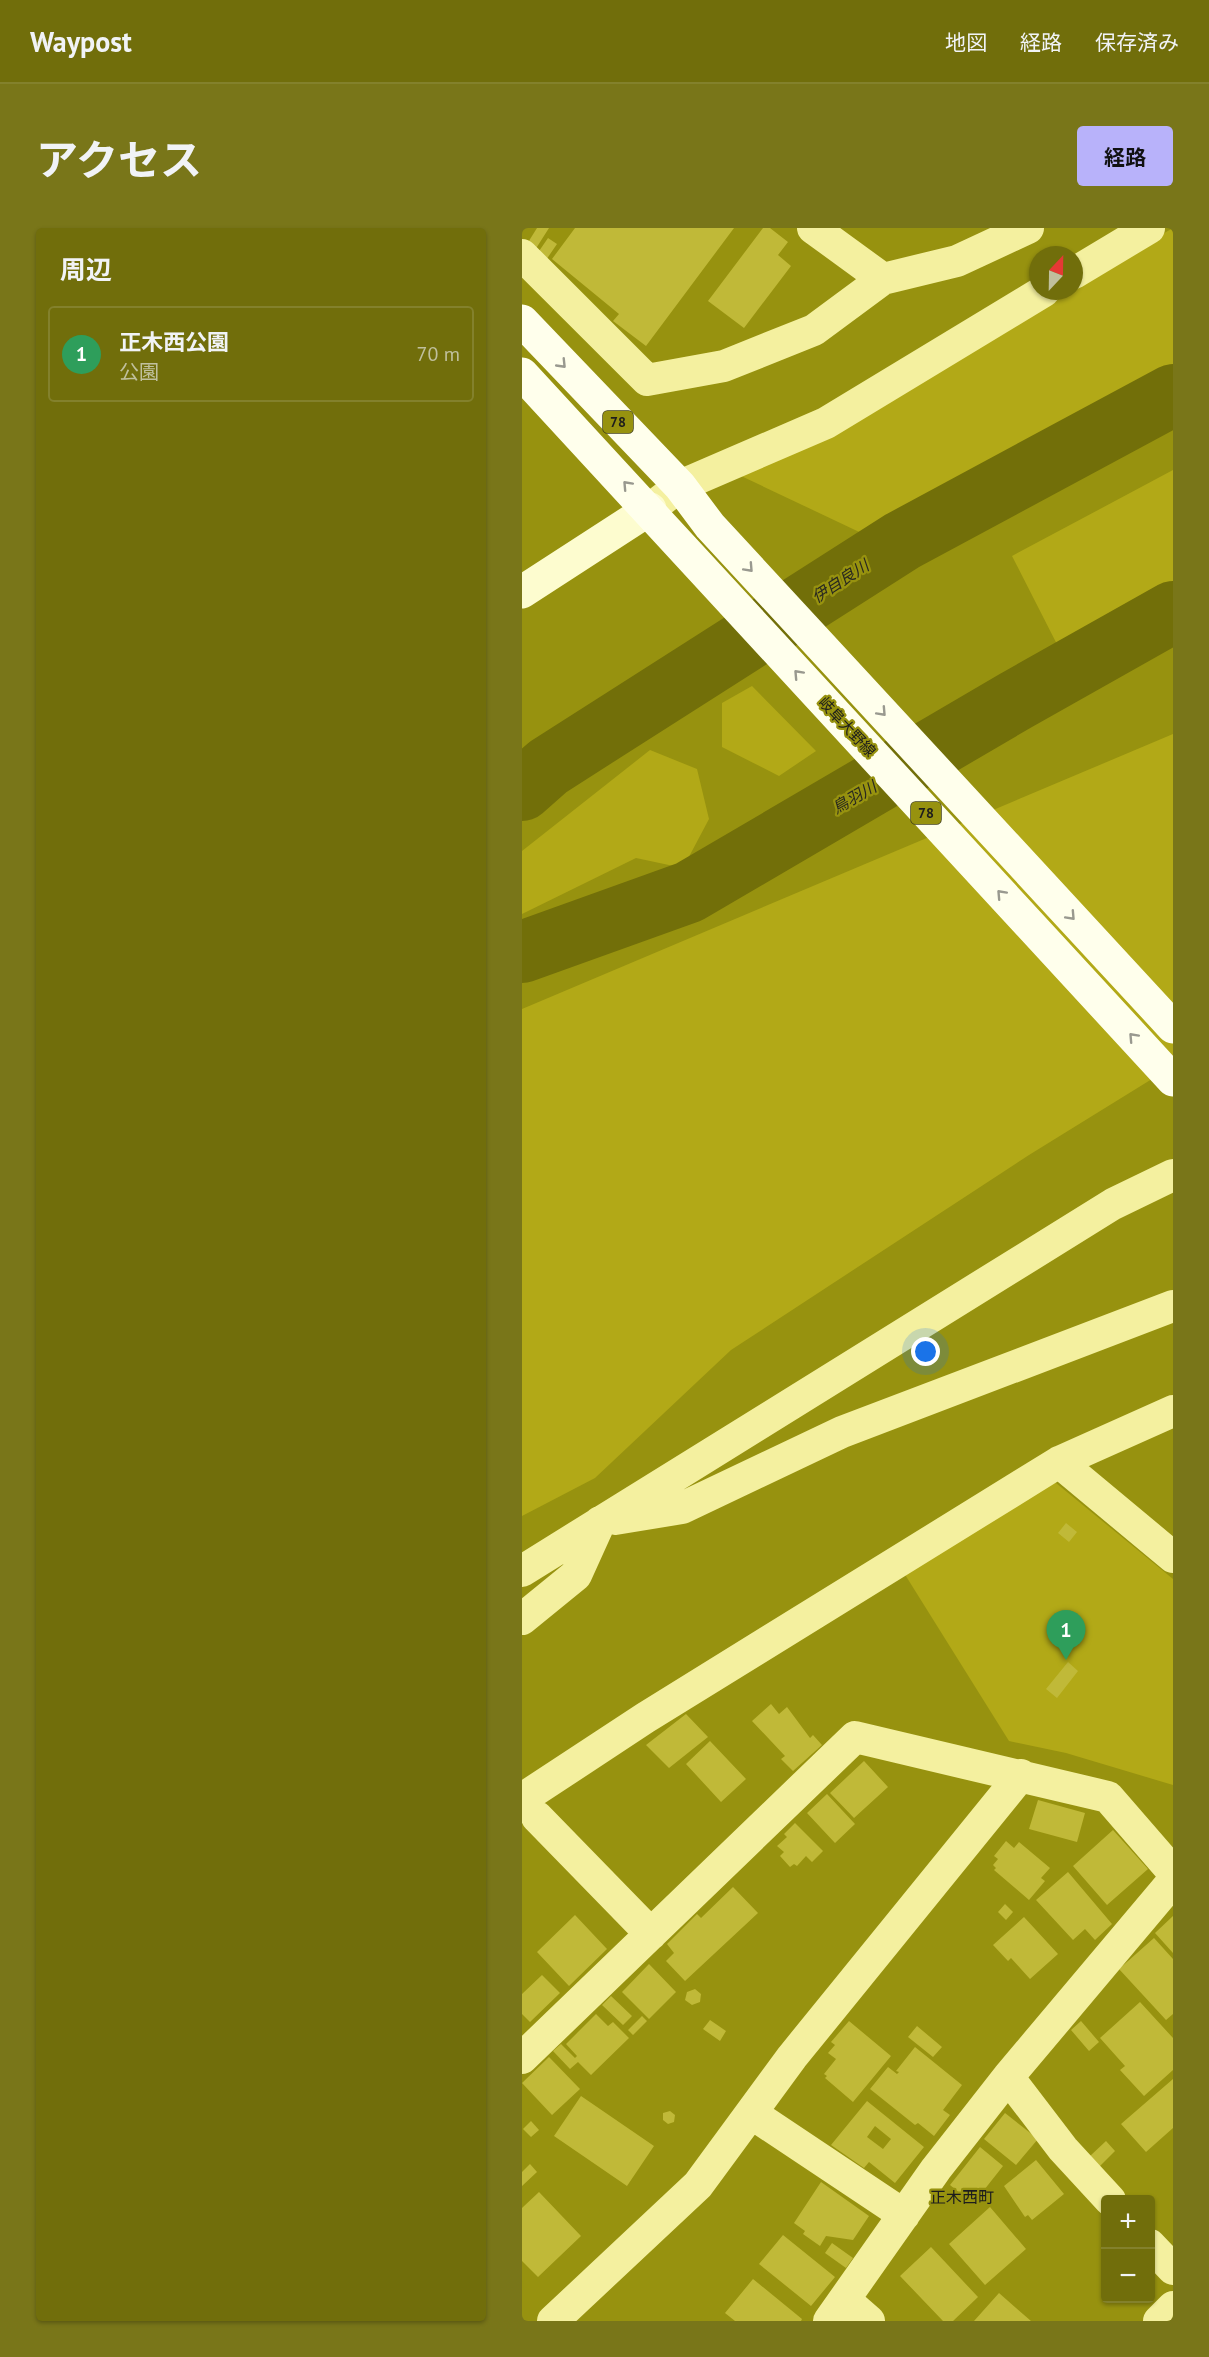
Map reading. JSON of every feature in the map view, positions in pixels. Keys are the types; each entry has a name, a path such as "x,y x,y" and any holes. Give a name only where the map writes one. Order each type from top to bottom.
{"main road":[{"name":"78","path":"522,321 680,486 710,525 1173,1026"},
{"name":"岐阜大野線","path":"522,374 650,509 679,545 1173,1080"}],"street":[{"path":"813,228 883,279"},
{"path":"522,255 647,380 724,366 814,330 883,279 957,261 1028,228"},
{"path":"1083,268 1149,228"},
{"path":"522,592 650,509 680,486 826,423 1029,300"},
{"path":"522,1571 1113,1203 1173,1175"},
{"path":"600,1522 682,1508 842,1432 1173,1306"},
{"path":"651,1934 530,1808 645,1718 1059,1462 1173,1411"},
{"path":"1059,1462 1173,1557"},
{"path":"522,1619 576,1575 600,1522"},
{"path":"522,2058 855,1737 1108,1797 1173,1872"},
{"path":"553,2321 698,2185 792,2057 1021,1775"},
{"path":"869,2321 837,2310 936,2169 1008,2077 1173,1881"},
{"path":"1008,2077 1063,2149 1106,2195"},
{"path":"751,2113 904,2215"},
{"path":"1154,2249 1173,2269"},
{"path":"1159,2321 1173,2307"}],"shaded area":[{"path":"1173,228 1173,365 874,539 739,475 1048,300 1083,300 1083,280"},
{"path":"1173,470 1173,606 1065,660 1012,556"},
{"path":"752,686 816,751 779,776 722,747 722,703"},
{"path":"1173,734 1173,1066 1029,1155 731,1350 595,1478 522,1516 522,1009"},
{"path":"650,750 697,769 709,819 683,868 636,858 522,914 522,851"},
{"path":"1056,1483 1173,1579 1173,1785 1066,1753 1009,1741 904,1573 1039,1485"}],"building":[{"path":"537,228 549,228 535,250 527,244"},
{"path":"575,228 734,228 646,346 613,321 619,314 552,259"},
{"path":"763,228 770,228 788,242 778,255 791,266 744,328 708,301"},
{"path":"548,238 557,244 544,263 535,257"},
{"path":"1066,1523 1077,1532 1069,1542 1058,1533"},
{"path":"1068,1662 1078,1671 1057,1698 1046,1689"},
{"path":"771,1704 779,1714 787,1707 810,1738 813,1735 822,1745 793,1771 781,1759 785,1756 752,1721"},
{"path":"686,1714 708,1737 669,1768 646,1745"},
{"path":"710,1741 746,1779 721,1802 686,1764"},
{"path":"864,1761 888,1787 854,1818 830,1793"},
{"path":"827,1794 855,1824 835,1843 807,1813"},
{"path":"1038,1800 1085,1813 1077,1842 1029,1829"},
{"path":"795,1823 823,1851 812,1862 806,1856 797,1866 794,1864 790,1867 780,1856 784,1852 777,1846 787,1837 784,1834"},
{"path":"1113,1830 1148,1869 1107,1905 1073,1866"},
{"path":"1006,1841 1014,1848 1019,1842 1050,1868 1041,1878 1045,1881 1029,1900 994,1870 996,1868 993,1865 998,1859 994,1856"},
{"path":"1068,1872 1112,1924 1095,1940 1085,1929 1073,1940 1036,1900"},
{"path":"733,1887 758,1913 685,1981 666,1961 674,1953 667,1944 697,1914 701,1918"},
{"path":"1005,1904 1013,1912 1006,1920 998,1912"},
{"path":"575,1915 607,1949 569,1986 537,1952"},
{"path":"1173,1916 1173,1953 1155,1933"},
{"path":"1024,1917 1058,1954 1030,1979 1011,1958 1008,1961 993,1945"},
{"path":"1154,1938 1173,1959 1173,2014 1166,2020 1119,1969"},
{"path":"649,1964 676,1992 649,2019 622,1992"},
{"path":"542,1975 560,1993 530,2022 522,2014 522,1994"},
{"path":"695,1989 701,1994 700,2002 692,2005 685,2000 687,1992"},
{"path":"611,1996 632,2016 623,2025 602,2005"},
{"path":"1140,2002 1173,2038 1173,2070 1144,2096 1120,2070 1125,2066 1100,2038"},
{"path":"596,2014 608,2026 613,2022 629,2038 591,2075 578,2062 570,2069 553,2051 561,2044 575,2058 577,2056 566,2044"},
{"path":"642,2016 647,2021 633,2035 628,2030"},
{"path":"710,2020 726,2031 720,2041 703,2029"},
{"path":"849,2021 891,2056 853,2102 825,2078 827,2076 824,2074 836,2059 828,2053 835,2045 831,2042"},
{"path":"1081,2021 1099,2042 1089,2051 1071,2030"},
{"path":"917,2026 942,2047 933,2057 908,2037"},
{"path":"915,2047 962,2085 943,2110 950,2115 934,2136 918,2123 915,2125 870,2089 888,2067 897,2074 899,2072 896,2071"},
{"path":"549,2057 580,2089 552,2115 522,2083"},
{"path":"1173,2079 1173,2128 1146,2152 1121,2124"},
{"path":"581,2096 654,2146 627,2186 554,2136"},
{"path":"867,2101 924,2147 895,2183 869,2162 864,2168 831,2145","holes":["875,2126 891,2139 883,2149 867,2137"]},
{"path":"670,2111 675,2115 674,2122 668,2124 663,2120 663,2113"},
{"path":"1005,2113 1038,2139 1016,2165 984,2139"},
{"path":"531,2121 539,2130 531,2137 523,2129"},
{"path":"1106,2141 1115,2151 1099,2167 1089,2157"},
{"path":"980,2147 1003,2166 973,2204 950,2185"},
{"path":"1036,2160 1064,2194 1032,2220 1028,2215 1025,2217 1004,2186"},
{"path":"530,2164 537,2172 522,2186 522,2172"},
{"path":"821,2182 869,2216 853,2240 826,2236 820,2246 803,2234 805,2231 794,2223"},
{"path":"539,2192 581,2236 538,2277 522,2261 522,2208"},
{"path":"990,2207 1026,2249 985,2285 949,2244"},
{"path":"783,2235 835,2277 811,2306 759,2264"},
{"path":"832,2243 853,2258 846,2268 825,2253"},
{"path":"931,2247 978,2297 953,2321 943,2321 900,2276"},
{"path":"753,2279 802,2319 801,2321 735,2321 725,2313"},
{"path":"999,2293 1031,2321 974,2321"}],"waterway":[{"name":"伊自良川","path":"522,790 548,767 902,541 1173,395"},
{"name":"鳥羽川","path":"522,952 689,892 1015,701 1173,612"}],"place":[{"name":"正木西公園","path":"1066,1660"}],"district":[{"name":"正木西町","path":"962,2197"}]}
